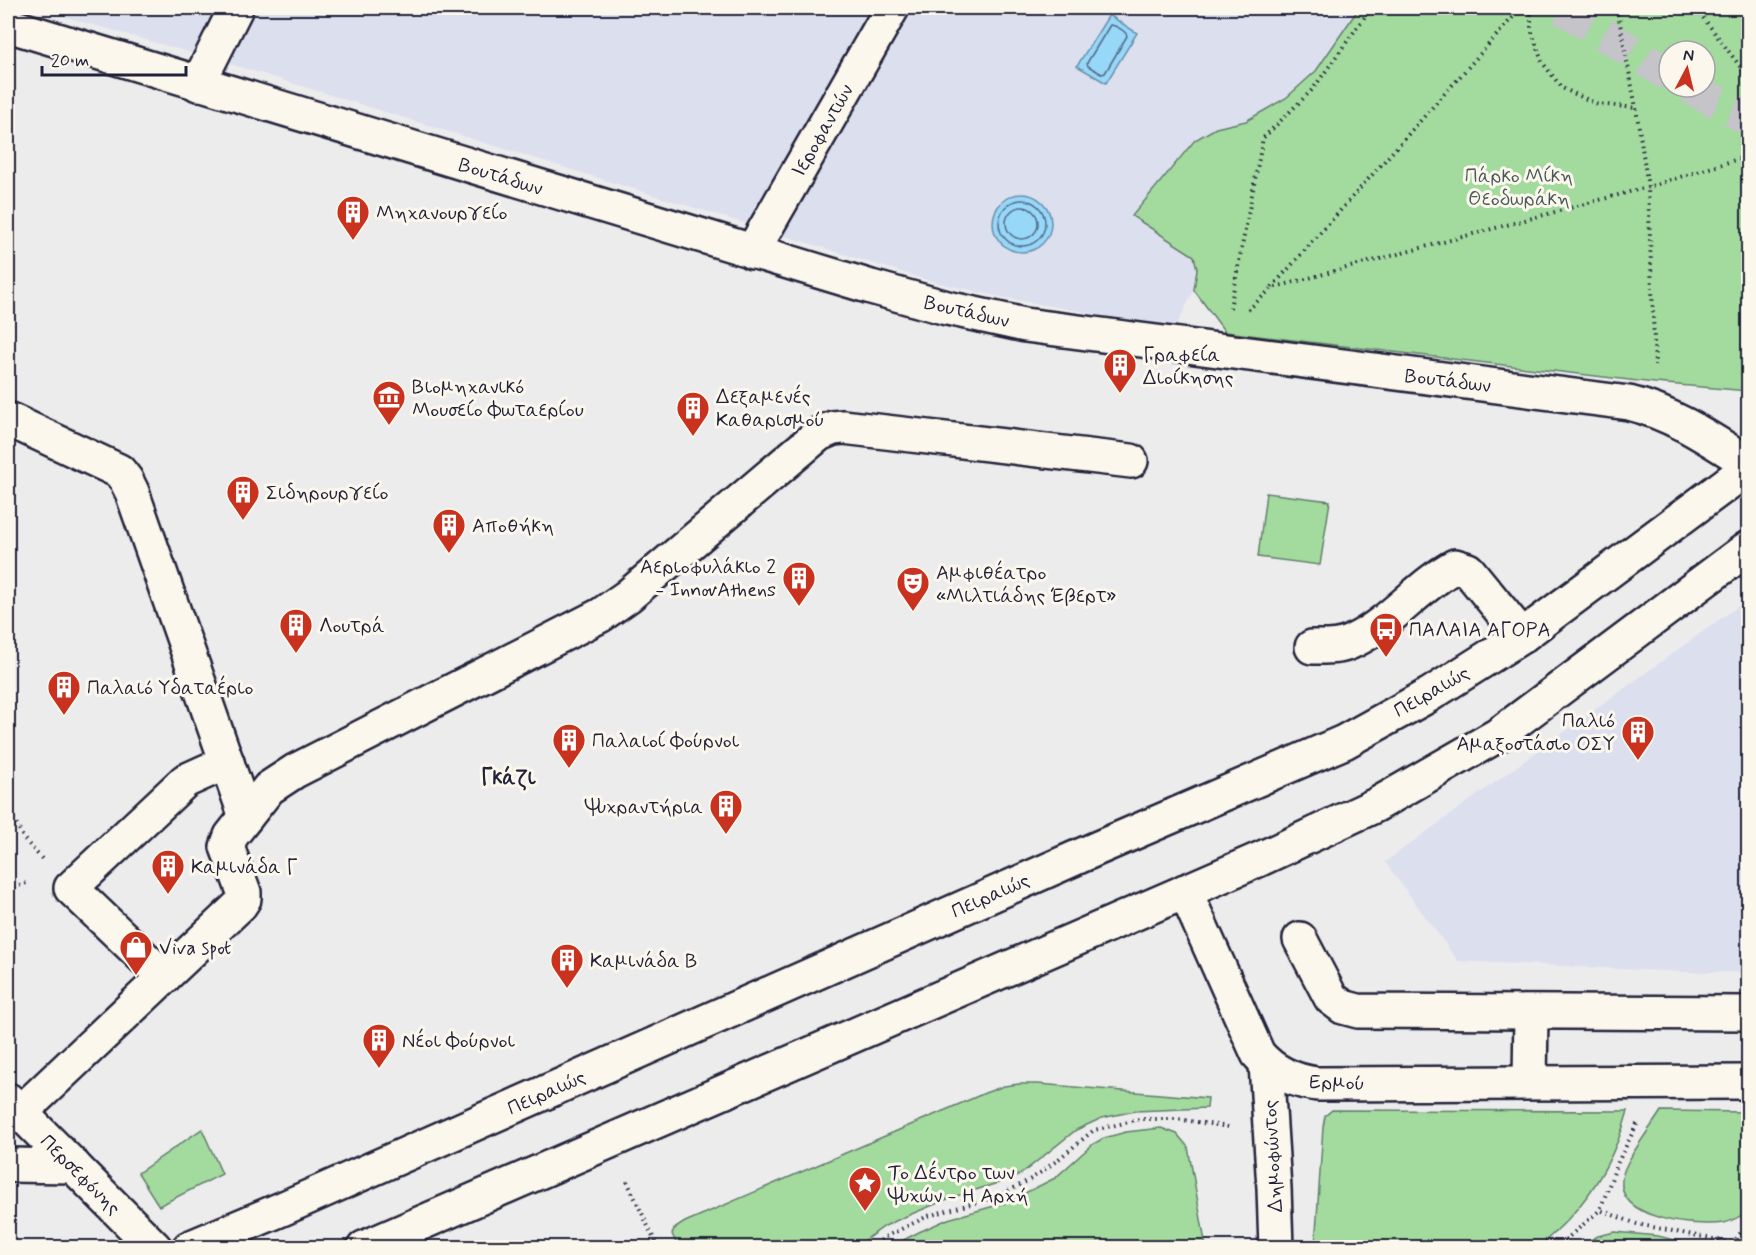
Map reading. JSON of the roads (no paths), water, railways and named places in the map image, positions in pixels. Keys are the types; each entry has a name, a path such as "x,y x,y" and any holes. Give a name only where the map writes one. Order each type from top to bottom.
{"street":[{"path":"198,84 236,8"},
{"name":"Ιεροφαντών","path":"752,252 892,8"},
{"name":"Βουτάδων","path":"8,24 752,252 947,308 1025,324 1224,341 1617,402 1652,409 1694,428 1749,465"},
{"path":"8,419 119,471 126,480 246,817"},
{"path":"14,1106 164,977 244,899 244,891 227,847 231,836 269,788 280,779 601,615 628,596 819,434 843,427 1131,461"},
{"name":"Πειραιώς","path":"189,1248 1334,746 1429,695 1522,636 1749,465"},
{"path":"364,1248 1311,837 1376,805 1498,735 1749,548"},
{"path":"1312,647 1330,648 1352,642 1455,566 1468,570 1522,636"},
{"path":"164,977 71,888 185,780 227,762"},
{"path":"1185,891 1258,1054 1266,1064"},
{"path":"1300,939 1331,998 1342,1007 1358,1011 1749,1013"},
{"path":"1530,1082 1531,1013"},
{"name":"Ερμού","path":"1266,1064 1289,1077 1317,1084 1749,1082"},
{"name":"Δημοφώντος","path":"1266,1064 1276,1248"},
{"name":"Περσεφόνης","path":"14,1106 155,1248"},
{"path":"8,1165 74,1166"}],"water":[{"path":"1109,15 1137,33 1106,83 1077,66"},
{"path":"1016,194 1028,194 1043,202 1051,217 1051,229 1043,244 1028,252 1016,252 1001,244 993,229 993,217 1001,202"}],"tunnel":[{"path":"1562,8 1657,67"},
{"path":"1711,99 1748,119"}],"place":[{"name":"Μηχανουργείο","path":"353,241"},
{"name":"Γραφεία Διοίκησης","path":"1120,394"},
{"name":"Βιομηχανικό Μουσείο Φωταερίου","path":"389,426"},
{"name":"Δεξαμενές Καθαρισμού","path":"693,437"},
{"name":"Σιδηρουργείο","path":"243,521"},
{"name":"Αποθήκη","path":"449,554"},
{"name":"Αεριοφυλάκιο 2 - InnovAthens","path":"799,607"},
{"name":"Αμφιθέατρο «Μιλτιάδης Έβερτ»","path":"913,612"},
{"name":"Λουτρά","path":"296,654"},
{"name":"ΠΑΛΑΙΑ ΑΓΟΡΑ","path":"1386,658"},
{"name":"Παλαιό Υδαταέριο","path":"64,716"},
{"name":"Παλιό Αμαξοστάσιο ΟΣΥ","path":"1638,761"},
{"name":"Παλαιοί Φούρνοι","path":"569,769"},
{"name":"Ψυχραντήρια","path":"726,835"},
{"name":"Καμινάδα Γ","path":"168,895"},
{"name":"Viva spot","path":"136,976"},
{"name":"Καμινάδα Β","path":"567,989"},
{"name":"Νέοι Φούρνοι","path":"379,1069"},
{"name":"Το Δέντρο των Ψυχών - Η Αρχή","path":"865,1212"}],"district":[{"name":"Γκάζι","path":"508,777"}],"park label":[{"name":"Πάρκο Μίκη Θεοδωράκη","path":"1519,186"}]}
